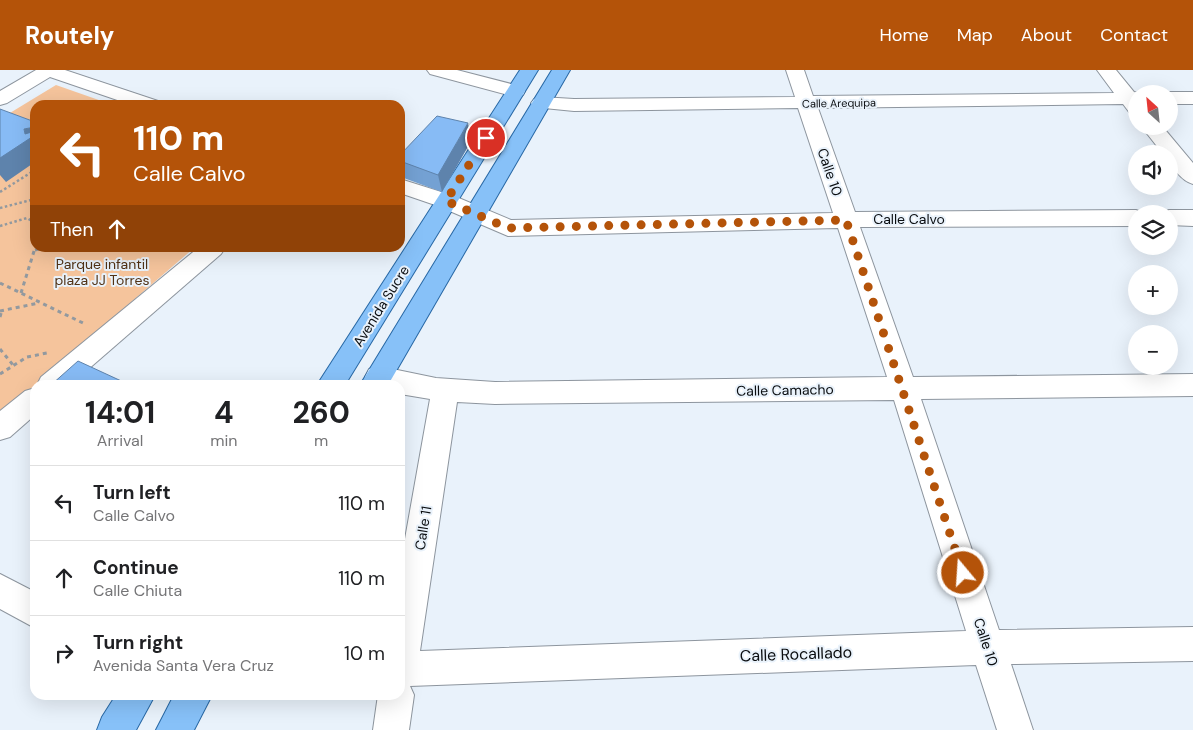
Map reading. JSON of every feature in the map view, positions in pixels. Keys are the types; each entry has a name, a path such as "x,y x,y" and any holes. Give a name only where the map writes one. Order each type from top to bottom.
{"main road":[{"name":"Avenida Sucre","path":"334,380 529,70"},
{"path":"377,380 474,213 561,70"},
{"path":"115,730 134,700"},
{"path":"174,730 191,700"}],"street":[{"path":"0,99 48,70 136,100"},
{"path":"436,70 516,91"},
{"name":"Calle 10","path":"796,70 904,389 1015,730"},
{"path":"1106,70 1128,94"},
{"path":"1178,98 1193,98"},
{"name":"Calle Arequipa","path":"541,103 574,105 1128,101"},
{"path":"1158,135 1193,177"},
{"name":"Calle Calvo","path":"405,188 446,201 508,228 846,220 1128,218"},
{"path":"1178,218 1193,218"},
{"path":"57,380 208,252"},
{"name":"Calle Camacho","path":"405,385 445,392 505,393 1193,385"},
{"name":"Calle 11","path":"405,636 445,392"},
{"path":"0,428 30,402"},
{"path":"0,590 30,608"},
{"name":"Calle Rocallado","path":"405,667 987,647 1193,644"},
{"path":"391,730 395,700"}],"path":[{"path":"0,192 30,173"},
{"path":"0,208 30,200"},
{"path":"0,226 27,218 30,220"},
{"path":"21,293 34,252"},
{"path":"0,283 110,335"},
{"path":"0,318 1,310 40,302"},
{"path":"0,350 13,365"}],"green space":[{"path":"56,85 99,100 31,100"},
{"name":"Parque infantil plaza JJ Torres","path":"30,101 30,252 189,252 41,380 30,380 30,389 0,415 0,119"}],"building":[{"path":"0,109 30,120 30,128 24,129 25,134 30,132 30,138 0,158"},
{"path":"437,116 468,123 438,175 405,163 405,150"},
{"path":"78,361 119,380 57,380"}],"route":[{"path":"486,138 446,201 508,228 846,220 904,389 963,573"}]}
